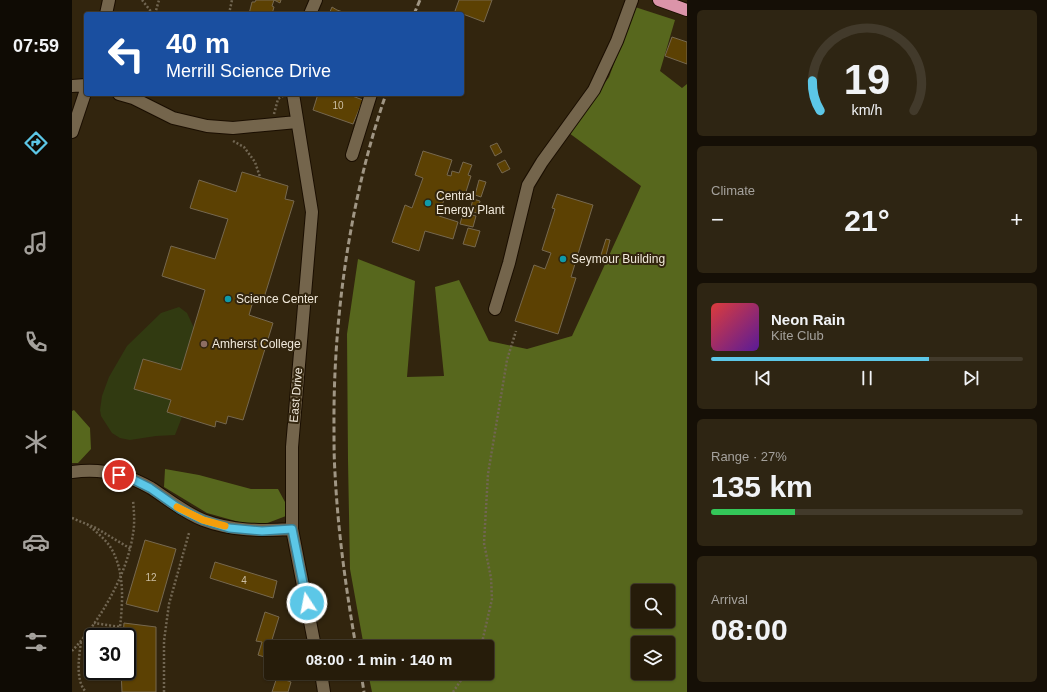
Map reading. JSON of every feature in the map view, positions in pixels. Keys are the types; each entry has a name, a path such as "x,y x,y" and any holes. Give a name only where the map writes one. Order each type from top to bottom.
{"highway":[{"path":"659,0 687,10"}],"street":[{"path":"106,12 109,0"},
{"path":"311,12 316,0"},
{"path":"495,309 509,263 528,185 542,162 594,90 617,41 632,0"},
{"path":"72,86 84,85"},
{"path":"72,132 84,96"},
{"path":"126,96 173,118 208,126 233,128 297,122"},
{"name":"East Drive","path":"289,96 297,122 312,212 292,447 292,529 314,640"},
{"path":"352,155 370,96"},
{"path":"72,472 94,470 130,478 150,488 180,509 203,520 229,528 262,531 292,529"},
{"path":"321,680 324,692"}],"path":[{"path":"142,0 152,12"},
{"path":"155,12 159,0"},
{"path":"229,12 232,0"},
{"path":"272,118 278,99 286,96"},
{"path":"232,140 244,147 255,162 260,177"},
{"path":"483,640 492,599 491,578 484,543 488,474 507,360 516,331"},
{"path":"72,651 101,614 120,576 131,548 134,533 133,500"},
{"path":"72,518 87,524 131,548"},
{"path":"87,524 109,546 116,558 122,589 123,604 120,627 94,623"},
{"path":"164,692 164,641 169,604 189,533"},
{"path":"81,641 78,657 79,674 86,692"},
{"path":"453,692 461,680"}],"green space":[{"path":"635,7 675,20 660,71 682,88 687,84 687,692 372,692 369,680 494,680 494,640 363,640 350,569 348,460 347,334 358,259 415,281 407,377 444,376 435,287 459,280 489,341 527,349 572,336 641,186 569,133 609,77"},
{"path":"179,307 187,313 194,328 181,370 143,359 134,388 171,400 168,412 182,417 175,435 130,440 120,438 112,433 101,416 100,410 102,396 109,377 127,346 161,313"},
{"path":"74,410 90,428 91,449 78,463 72,463 72,411"},
{"path":"165,469 199,475 251,489 278,489 285,502 286,516 257,527 207,513 164,487"}],"building":[{"path":"256,0 274,0 272,6 274,7 273,12 250,12 252,2 255,2"},
{"path":"274,0 281,0 280,3"},
{"path":"459,0 492,0 484,22 464,14 464,12 455,11"},
{"path":"332,7 343,12 330,12"},
{"path":"672,37 687,42 687,64 665,56"},
{"path":"317,96 352,96 363,100 353,124 313,110"},
{"path":"497,143 502,152 495,156 490,146"},
{"name":"Central Energy Plant","path":"423,151 452,160 447,175 451,176 452,171 459,173 463,162 472,165 468,175 471,176 463,201 445,196 439,216 458,222 453,239 425,231 419,251 392,242 405,205 412,208 423,178 415,175"},
{"path":"505,160 510,169 502,173 497,164"},
{"name":"Science Center","path":"242,172 288,186 285,199 294,201 263,301 254,298 249,315 273,323 243,420 228,416 226,424 216,421 215,427 167,412 171,400 134,389 143,359 181,370 205,290 162,276 171,246 215,259 228,219 190,208 199,180 236,192"},
{"path":"479,180 486,182 481,197 475,195"},
{"name":"Seymour Building","path":"557,194 593,205 571,277 576,278 558,334 515,321 534,265 545,269 551,253 542,250 555,209 552,208"},
{"path":"473,199 480,201 477,213 470,211"},
{"path":"463,213 476,216 473,227 460,224"},
{"path":"468,228 480,231 475,247 463,244"},
{"path":"606,239 610,240 604,263 599,261"},
{"path":"145,540 176,549 158,612 126,604"},
{"path":"215,562 277,581 273,598 210,578"},
{"path":"265,612 279,617 272,640 264,640 264,657 258,655 262,642 256,641"},
{"path":"124,623 156,627 156,692 122,692 121,680 136,680 136,628 124,628"},
{"path":"276,680 285,680 291,682 288,692 272,692"}],"railway":[{"path":"415,12 420,0"},
{"path":"355,640 343,560 336,495 334,462 334,386 341,301 353,216 373,134 385,96"},
{"path":"362,680 364,692"}],"slow traffic":[{"path":"177,507 203,520 225,526"}],"place":[{"name":"Central Energy Plant","path":"428,203"},
{"name":"Seymour Building","path":"563,259"},
{"name":"Science Center","path":"228,299"},
{"name":"Amherst College","path":"204,344"}],"route":[{"path":"119,475 130,478 150,488 180,509 203,520 229,528 262,531 292,529 307,603"}]}
